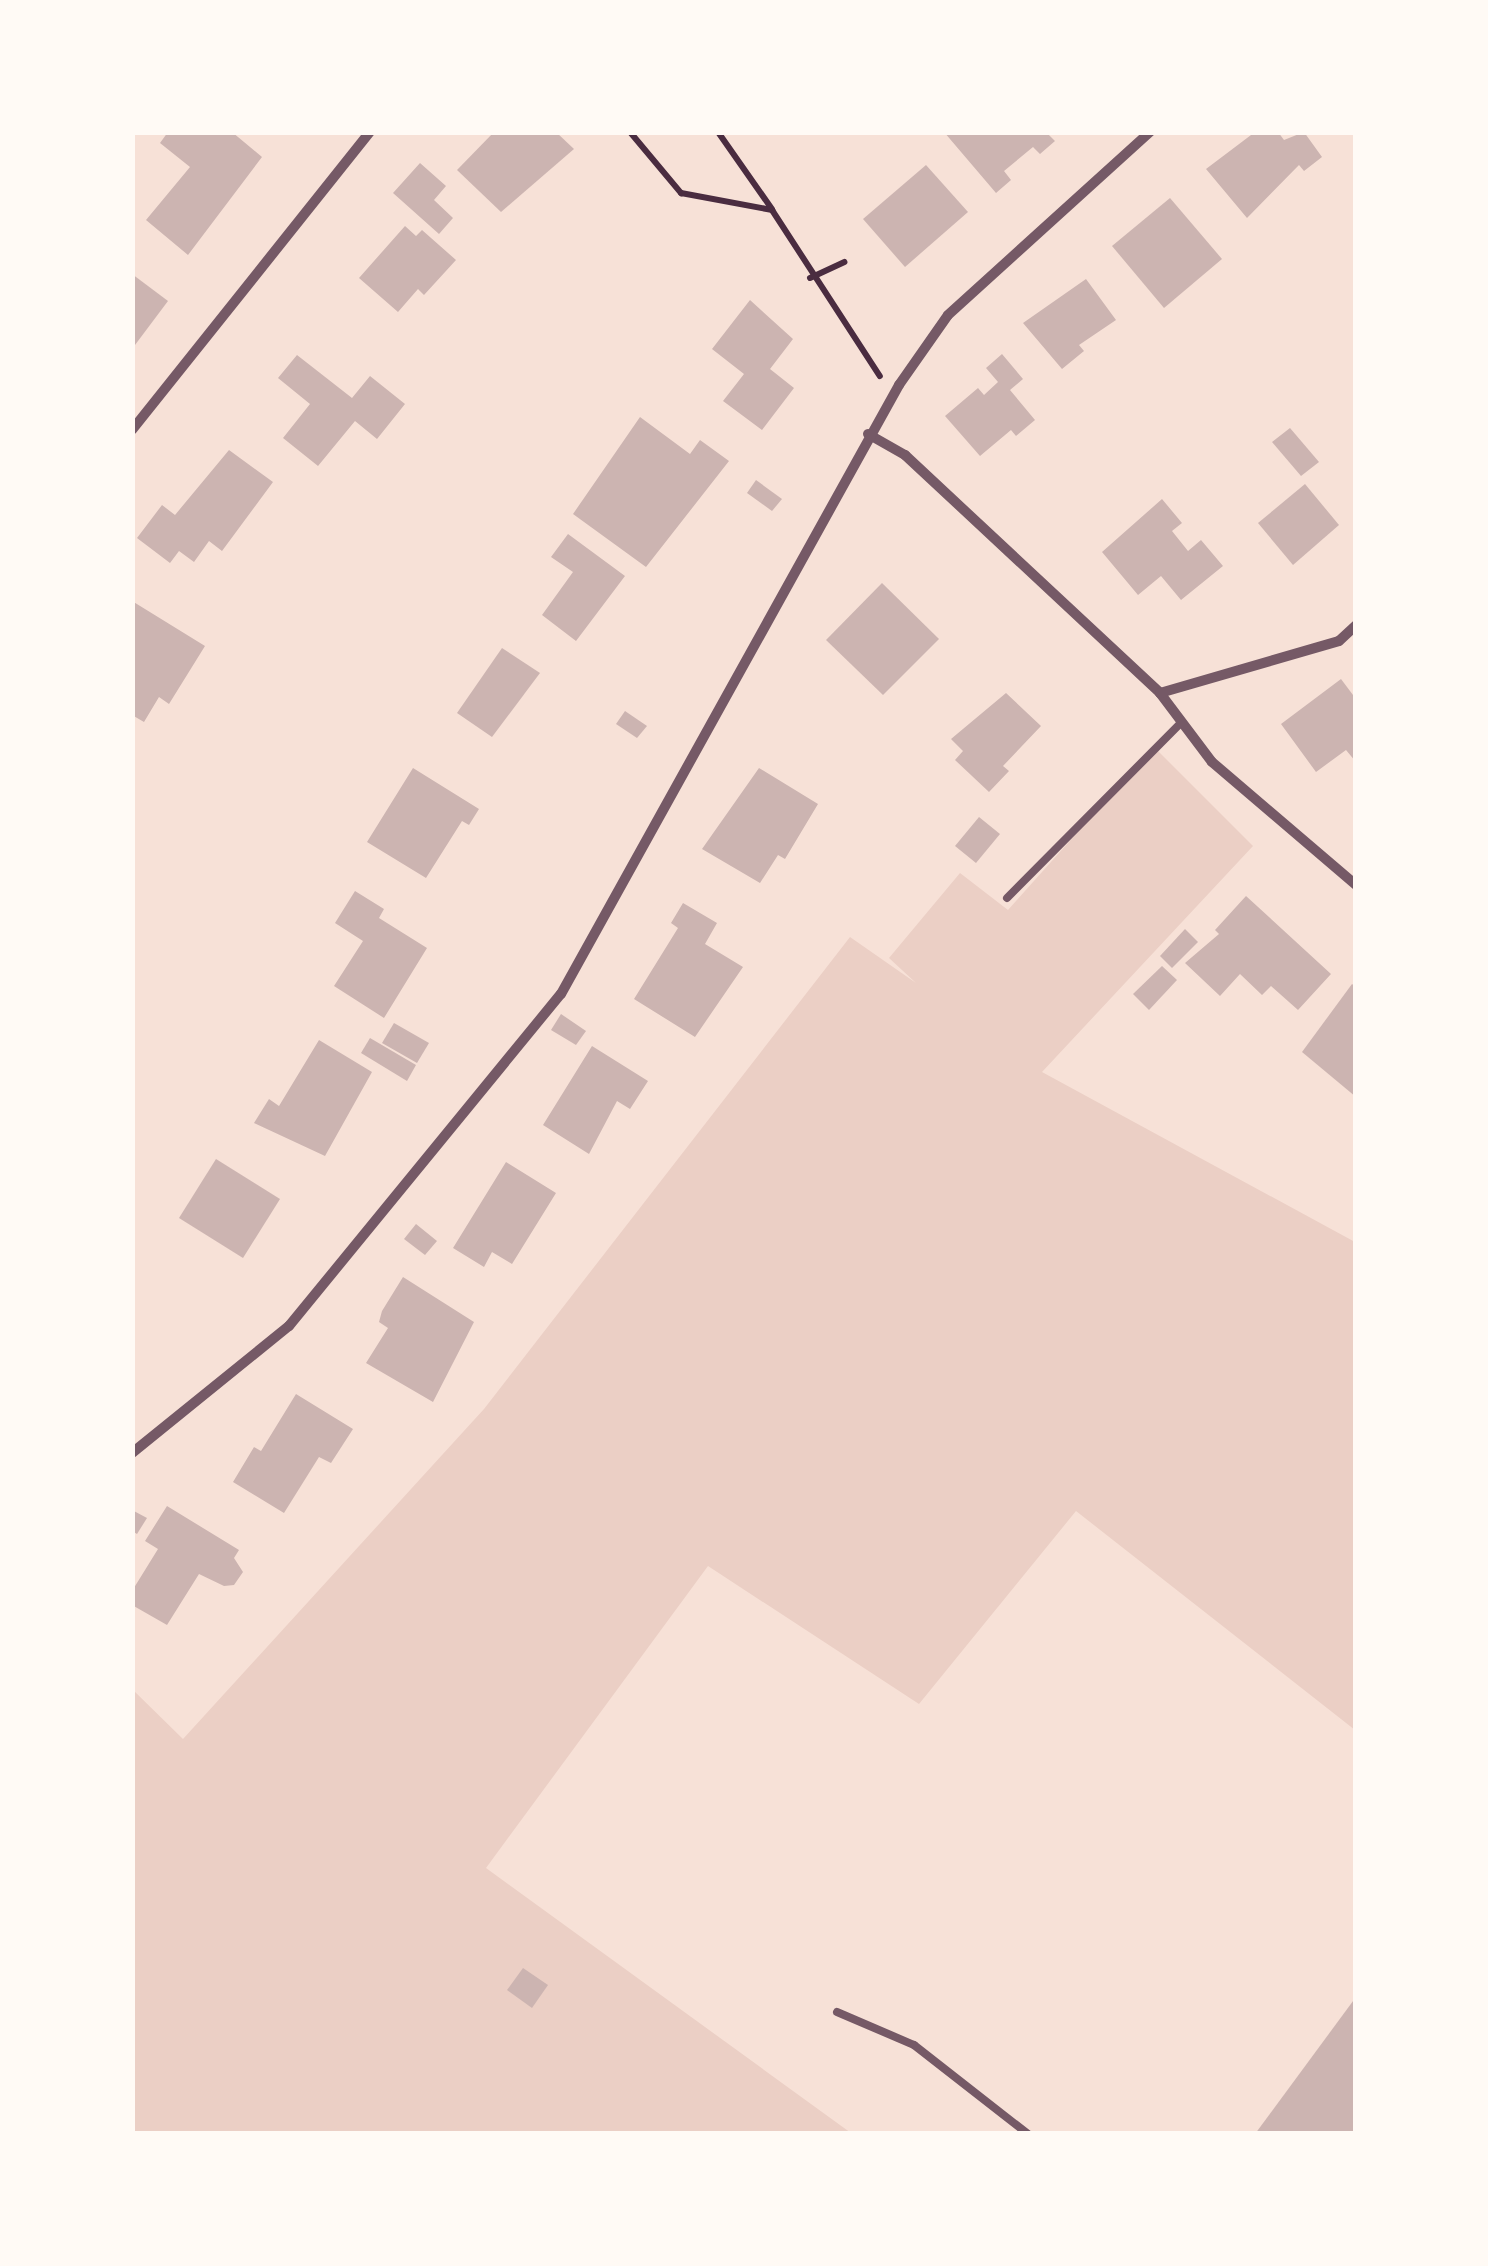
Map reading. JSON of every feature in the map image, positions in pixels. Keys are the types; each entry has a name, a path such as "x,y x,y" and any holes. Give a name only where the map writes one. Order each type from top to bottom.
{"street":[{"path":"132,430 370,132"},
{"path":"132,1453 137,1440 289,1326 561,994 868,434 899,385 948,315 1150,132"},
{"path":"868,434 906,455 1160,694 1212,762 1356,885"},
{"path":"1160,694 1338,641 1356,625"}],"lane":[{"path":"1007,898 1182,722"},
{"path":"837,2012 914,2045 1028,2134"}],"path":[{"path":"630,132 681,192 772,210"},
{"path":"718,132 772,210 810,278 872,372 899,385"},
{"path":"810,278 845,262"}],"shaded area":[{"path":"1154,747 1253,846 1042,1072 1355,1242 1355,1730 1076,1511 919,1704 708,1566 486,1868 851,2133 133,2133 132,1689 183,1739 484,1409 850,937 916,983 889,958 960,873 1008,910"}],"building":[{"path":"168,132 232,132 262,157 188,255 146,220 190,167 160,143"},
{"path":"494,132 556,132 574,149 501,212 457,170"},
{"path":"944,132 1046,132 1055,141 1040,154 1033,147 1004,171 1011,180 996,193"},
{"path":"1255,132 1278,132 1284,140 1304,132 1322,157 1304,171 1299,165 1247,218 1206,169"},
{"path":"420,163 446,186 434,200 453,218 439,234 393,193"},
{"path":"926,165 968,212 905,267 863,219"},
{"path":"1170,198 1222,259 1164,308 1112,246"},
{"path":"405,226 416,236 422,230 456,260 424,295 418,289 398,312 359,278"},
{"path":"132,274 168,301 132,349"},
{"path":"1086,279 1116,320 1079,345 1084,351 1062,369 1023,323"},
{"path":"750,300 793,339 770,369 794,388 762,430 723,401 744,374 712,349"},
{"path":"1002,354 1023,379 1010,390 1035,420 1016,436 1011,430 980,456 945,416 978,388 984,395 998,382 986,368"},
{"path":"297,355 352,398 370,376 405,404 377,439 355,421 318,466 283,438 310,404 278,378"},
{"path":"640,417 690,454 700,440 729,461 646,567 573,514"},
{"path":"1290,428 1319,462 1301,476 1272,442"},
{"path":"229,450 273,482 222,551 209,541 194,562 179,551 170,563 137,538 162,505 175,515"},
{"path":"756,480 782,499 772,511 747,493"},
{"path":"1305,484 1339,525 1293,565 1258,523"},
{"path":"1162,499 1182,523 1172,531 1188,551 1201,540 1223,566 1181,600 1161,576 1138,595 1102,552"},
{"path":"568,534 625,576 576,641 542,615 573,572 551,557"},
{"path":"882,583 939,639 883,695 826,640"},
{"path":"132,601 205,646 169,704 159,697 144,722 132,715"},
{"path":"502,648 540,673 492,737 457,713"},
{"path":"1341,679 1356,699 1356,762 1346,750 1316,772 1281,724"},
{"path":"1006,693 1041,726 1003,766 1009,771 989,792 955,760 963,751 951,739"},
{"path":"625,711 647,726 637,738 616,724"},
{"path":"413,768 479,809 469,825 462,821 426,878 367,842"},
{"path":"759,768 818,804 785,859 778,855 760,883 702,849"},
{"path":"979,817 1000,834 976,863 955,846"},
{"path":"355,891 384,909 379,918 427,948 384,1018 334,986 363,941 335,923"},
{"path":"1246,896 1331,974 1298,1010 1271,986 1262,995 1240,974 1220,996 1185,963 1219,934 1215,930"},
{"path":"683,903 717,923 705,944 743,967 695,1037 634,999 678,928 671,923"},
{"path":"1185,929 1198,942 1172,968 1160,956"},
{"path":"1162,966 1177,980 1149,1010 1133,994"},
{"path":"1352,984 1356,987 1356,1097 1302,1052"},
{"path":"561,1014 586,1031 576,1045 551,1030"},
{"path":"394,1023 429,1043 417,1063 382,1043"},
{"path":"370,1038 416,1065 407,1081 361,1053"},
{"path":"319,1040 372,1072 325,1156 254,1123 269,1099 279,1106"},
{"path":"592,1046 648,1081 630,1109 617,1101 589,1154 543,1125"},
{"path":"216,1159 280,1199 243,1258 179,1218"},
{"path":"506,1162 556,1193 512,1264 492,1252 484,1267 453,1248"},
{"path":"416,1224 437,1241 425,1255 404,1239"},
{"path":"403,1277 474,1322 433,1402 366,1363 388,1328 379,1322 382,1311"},
{"path":"296,1394 353,1429 331,1463 319,1457 284,1513 233,1482 254,1447 261,1451"},
{"path":"167,1506 239,1550 234,1558 243,1572 234,1585 224,1586 199,1574 167,1625 132,1605 132,1591 158,1549 145,1541"},
{"path":"132,1510 147,1518 137,1534 132,1531"},
{"path":"523,1968 548,1985 532,2008 507,1990"},
{"path":"1356,1997 1356,2134 1255,2134"}]}
